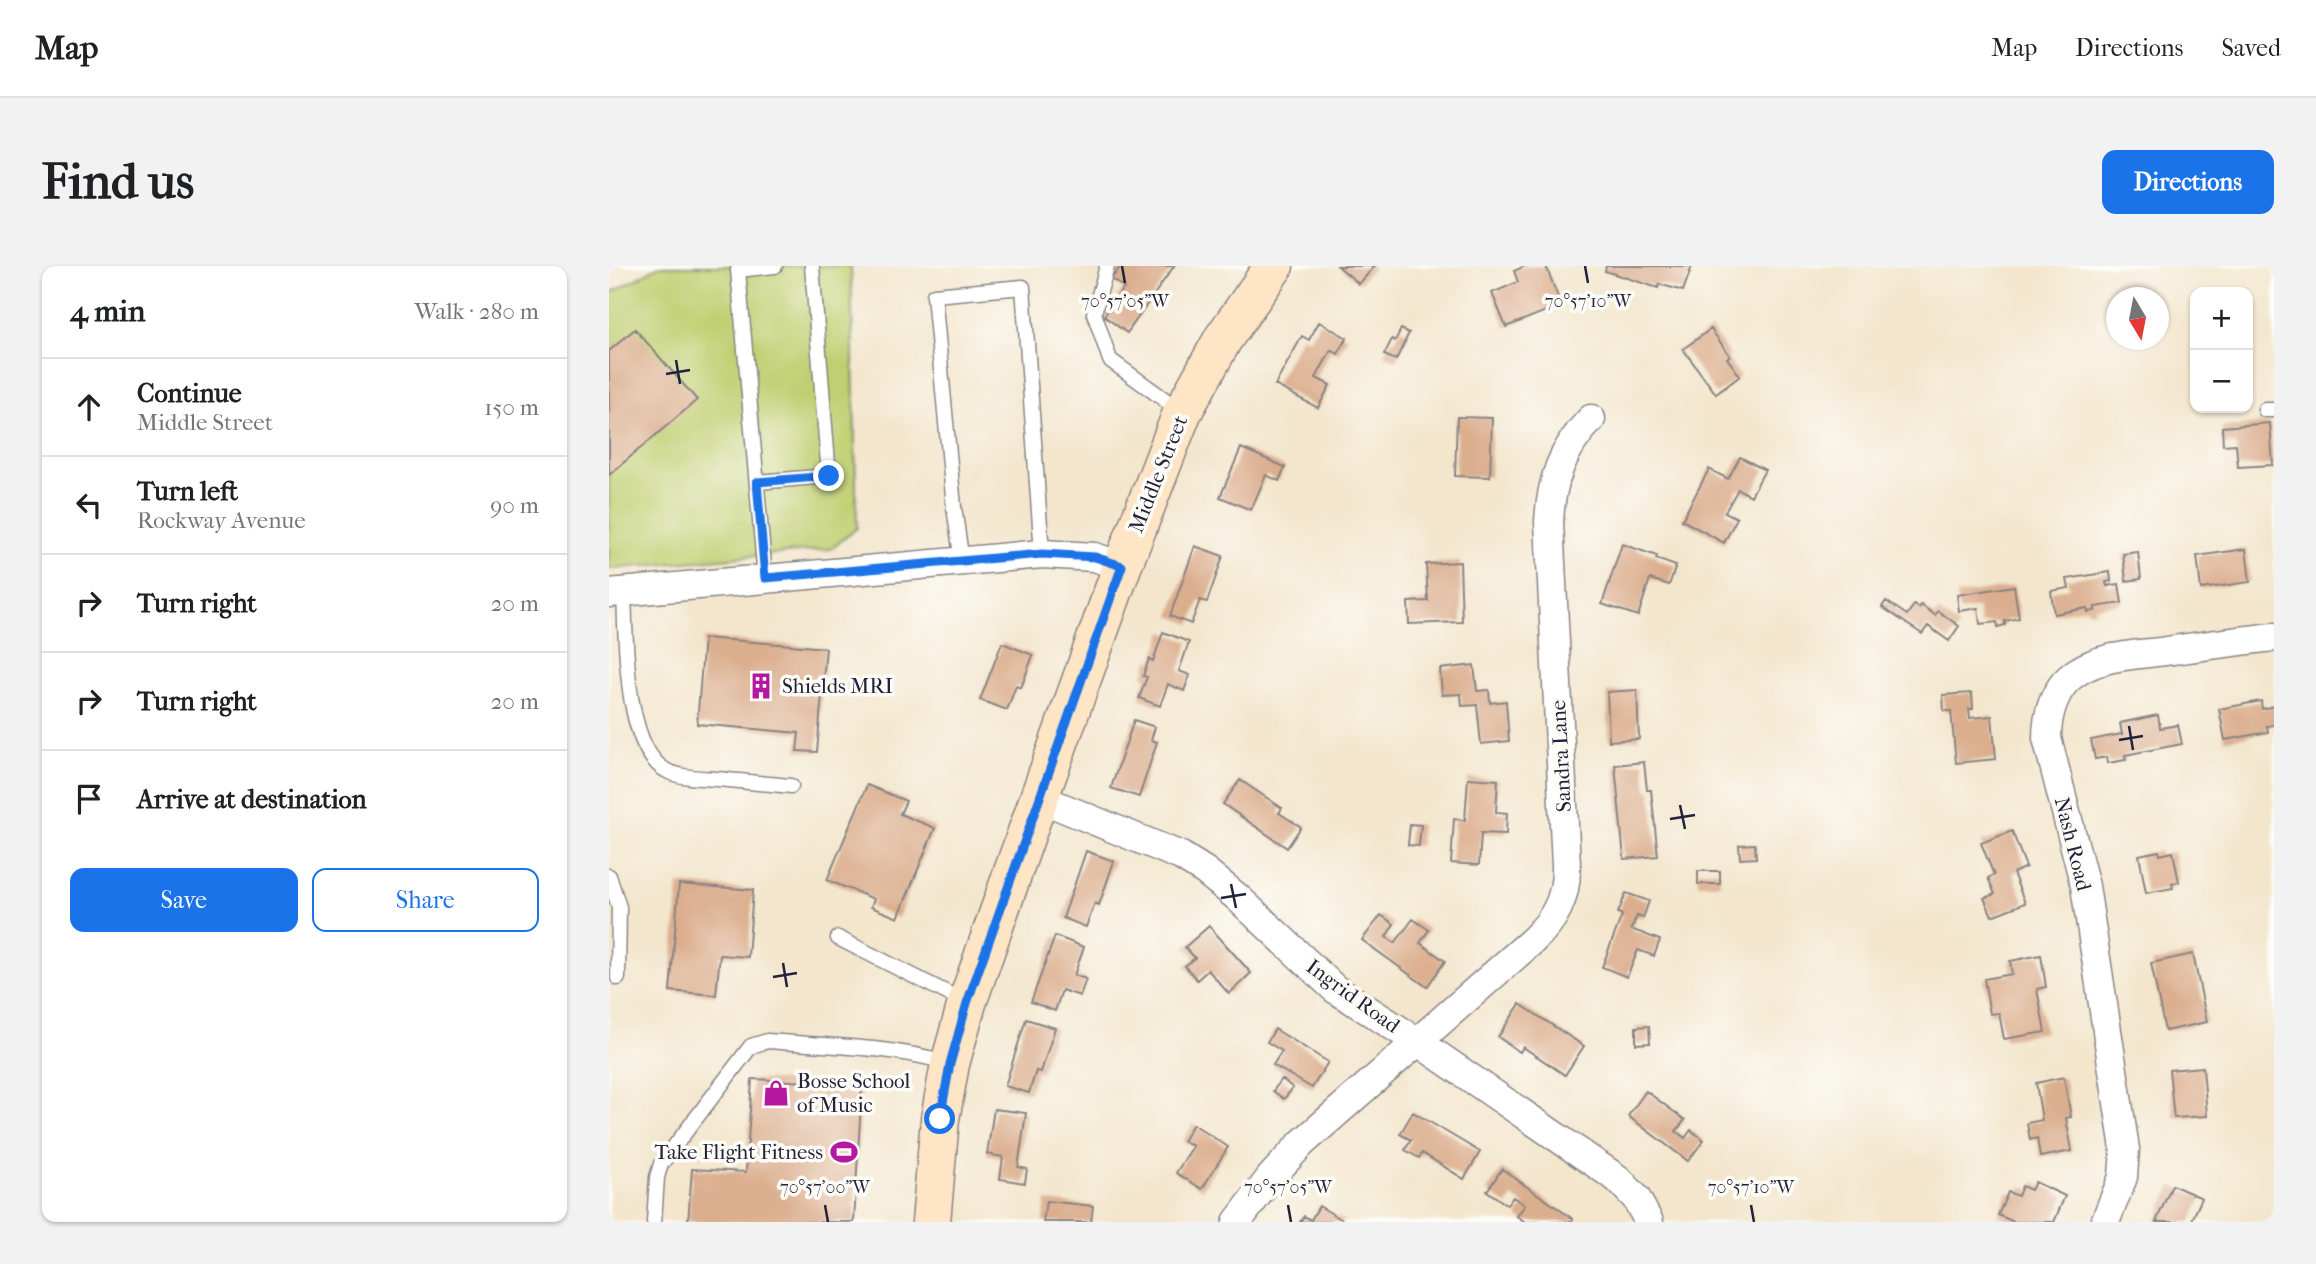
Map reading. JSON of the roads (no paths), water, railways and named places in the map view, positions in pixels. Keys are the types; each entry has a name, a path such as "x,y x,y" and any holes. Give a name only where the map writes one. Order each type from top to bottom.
{"main road":[{"name":"Middle Street","path":"931,1222 940,1119 950,1064 967,1003 1122,566 1182,412 1223,339 1274,266"}],"street":[{"name":"Sandra Lane","path":"1237,1222 1294,1151 1544,930 1559,907 1564,894 1566,865 1550,510 1557,471 1566,449 1591,419"},
{"path":"617,592 1042,554 1095,557 1122,566"},
{"name":"Nash Road","path":"2105,1222 2123,1177 2125,1149 2085,886 2047,738 2051,707 2057,694 2074,673 2101,660 2274,637"},
{"name":"Ingrid Road","path":"1039,798 1181,856 1205,871 1237,897 1335,989 1418,1042 1618,1180 1636,1198 1649,1222"}],"lane":[{"path":"765,578 738,270 775,266"},
{"path":"757,482 829,476 812,266"},
{"path":"1107,266 1094,313 1110,360 1182,412"},
{"path":"962,562 954,507 934,295 1023,287 1042,554"},
{"path":"617,592 638,729 642,743 656,764 676,775 791,786"},
{"path":"609,876 619,907 618,978"},
{"path":"838,938 967,1003"},
{"path":"654,1222 657,1177 661,1164 751,1046 767,1041 886,1050 920,1055 950,1064"}],"place":[{"name":"Shields MRI","path":"761,686"},
{"name":"Bosse School of Music","path":"776,1093"},
{"name":"Take Flight Fitness","path":"844,1152"}]}
